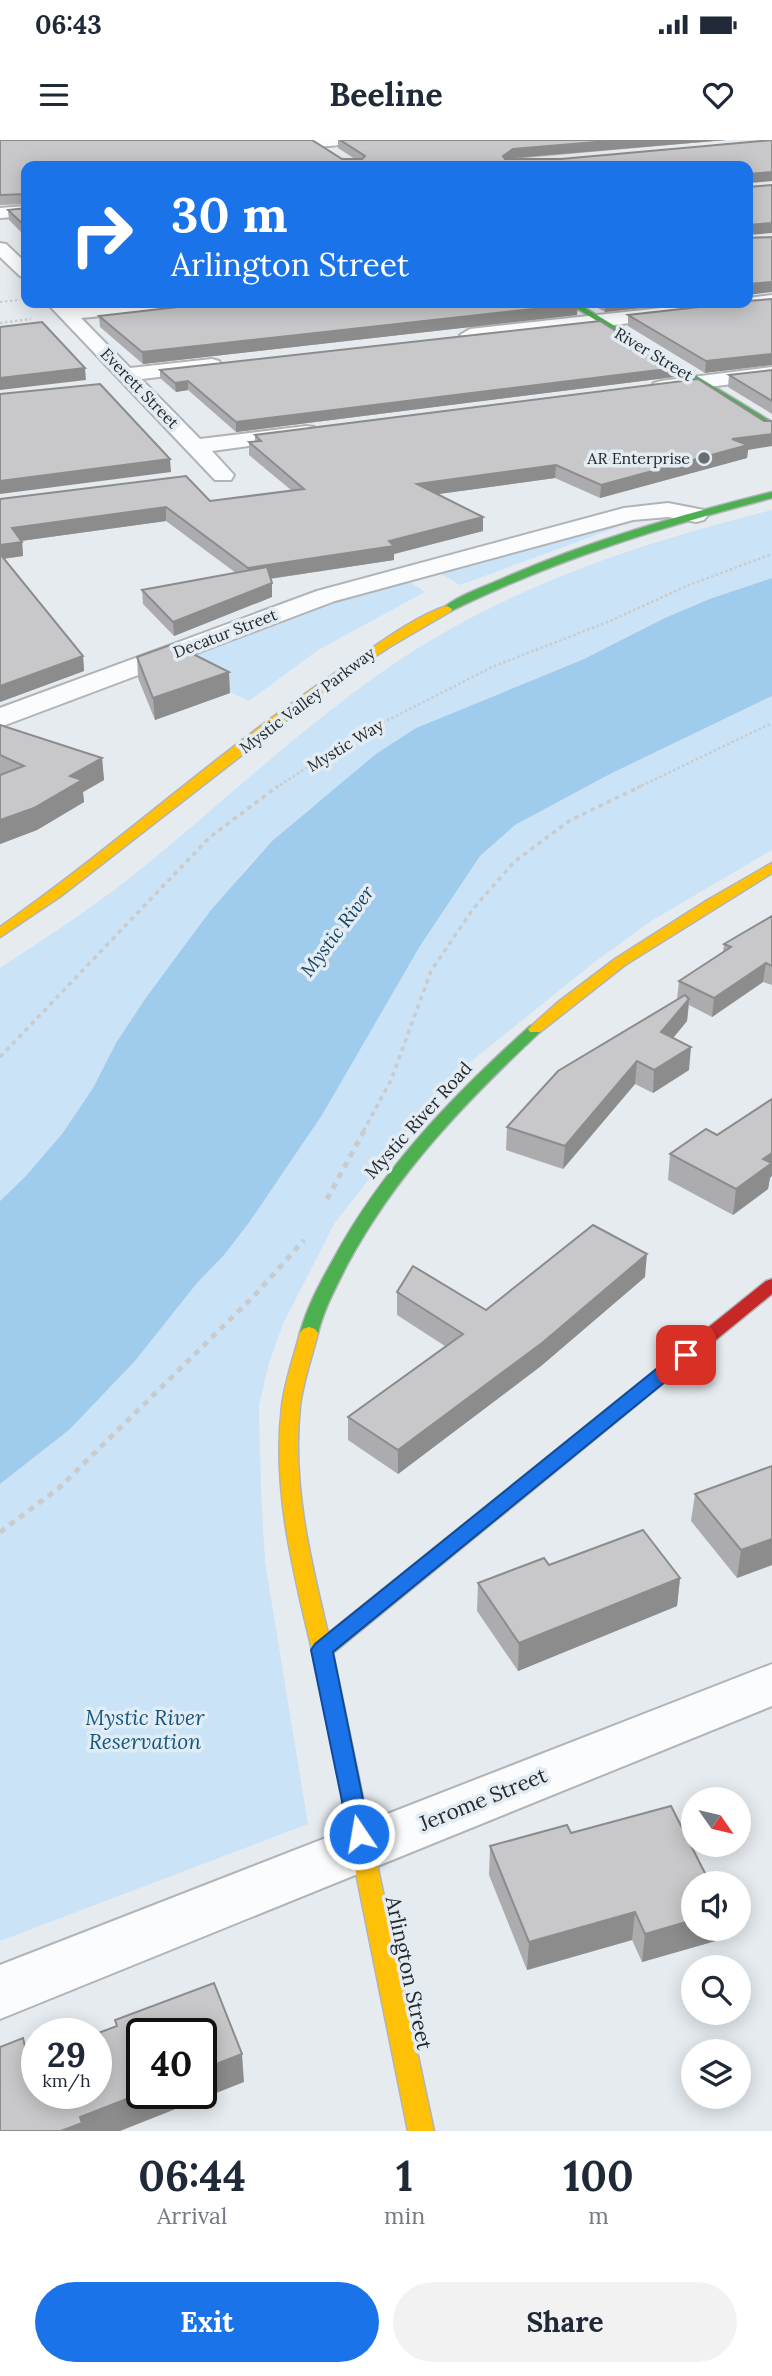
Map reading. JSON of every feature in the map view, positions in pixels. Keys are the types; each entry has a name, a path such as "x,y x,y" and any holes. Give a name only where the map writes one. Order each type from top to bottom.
{"street":[{"path":"313,141 344,140"},
{"path":"313,141 335,154"},
{"path":"0,213 21,211"},
{"path":"0,248 21,263"},
{"path":"753,303 772,301"},
{"path":"39,321 66,312 114,308"},
{"name":"River Street","path":"580,308 772,426"},
{"path":"444,338 708,308"},
{"name":"Everett Street","path":"66,312 223,475 196,478"},
{"path":"108,386 131,379 226,363"},
{"path":"636,390 772,373"},
{"path":"197,446 320,430"},
{"name":"Mystic Valley Parkway","path":"0,933 94,868 323,685 379,647 461,600 568,556 696,515 772,495"},
{"name":"Decatur Street","path":"0,718 326,596 596,522 650,510 696,515"},
{"path":"414,572 461,600"},
{"name":"Mystic River Road","path":"322,1650 290,1475 290,1405 309,1326 340,1255 381,1189 483,1076 598,978 718,896 772,867"},
{"path":"322,1650 772,1285"},
{"name":"Arlington Street","path":"322,1650 421,2131"},
{"name":"Jerome Street","path":"0,1992 772,1684"}],"path":[{"path":"0,323 39,321"},
{"name":"Mystic Way","path":"0,1057 210,837 345,742 492,667 610,621 689,585 772,554"},
{"path":"326,1200 391,1080 431,971 473,909 514,862 569,821 772,723"},
{"path":"0,1532 59,1488 254,1296 307,1236"}],"green space":[{"path":"772,510 772,578 712,598 584,659 416,728 313,806 272,841 245,870 145,999 116,1043 93,1088 62,1134 25,1178 0,1201 0,968 114,890 331,710 401,659 444,633 488,609 580,569 675,536"},
{"path":"637,520 460,585 438,572"},
{"path":"407,580 425,592 318,650 249,701 170,663 325,603"},
{"name":"Mystic River Reservation","path":"772,696 772,850 651,921 596,961 464,1067 401,1138 334,1224 283,1324 269,1363 259,1405 261,1490 265,1562 308,1824 0,1941 0,1484 69,1430 135,1361 248,1224 420,946 480,856 515,825 610,774"}],"water":[{"name":"Mystic River","path":"772,578 772,696 610,774 515,825 480,856 420,946 322,1115 248,1224 135,1361 69,1430 0,1484 0,1201 62,1134 93,1088 116,1043 145,999 211,910 272,841 376,754 416,728 584,659 665,618 712,598"}],"building":[{"path":"0,140 312,140 342,159 362,159 365,156 340,140 620,140 513,149 503,156 505,159 561,159 772,140 772,172 753,174 753,161 21,161 21,194 0,195"},
{"path":"772,185 772,223 753,225 753,187"},
{"path":"21,209 21,222 8,210"},
{"path":"772,237 772,282 753,284 753,238"},
{"path":"772,299 772,354 706,361 628,315 690,308 753,308 753,301"},
{"path":"169,308 542,308 142,352 99,316"},
{"path":"600,321 675,368 236,422 188,381 175,383 160,370"},
{"path":"42,322 85,368 0,378 0,327"},
{"path":"772,370 772,401 729,375"},
{"path":"698,379 764,421 772,421 772,434 732,439 748,445 601,485 556,465 417,484 483,517 389,541 394,546 248,568 166,507 12,528 22,542 0,545 0,499 186,476 210,501 304,489 249,442 261,441 255,435"},
{"path":"100,384 170,459 0,481 0,394"},
{"path":"0,554 83,656 0,686"},
{"path":"267,567 272,583 173,622 142,590"},
{"path":"173,644 229,672 153,698 137,657"},
{"path":"0,725 102,758 70,776 82,780 34,808 0,820 0,775 24,766 0,755"},
{"path":"772,916 772,966 766,963 714,998 679,981 731,947 724,944"},
{"path":"685,995 689,999 661,1032 691,1047 654,1070 637,1061 565,1146 507,1127 558,1071"},
{"path":"772,1099 772,1153 763,1159 772,1163 736,1189 670,1154 706,1129 717,1135"},
{"path":"593,1225 647,1254 542,1343 398,1450 348,1417 463,1334 397,1292 413,1266 486,1310"},
{"path":"772,1466 772,1539 741,1550 695,1494"},
{"path":"643,1530 680,1578 519,1643 478,1583 544,1558 549,1565"},
{"path":"671,1806 681,1826 681,1857 697,1857 704,1871 681,1871 681,1924 645,1934 635,1912 529,1942 490,1846 567,1825 571,1833"},
{"path":"214,1983 242,2054 217,2064 217,2018 126,2018 126,2099 112,2105 112,2028 117,2026 115,2020"},
{"path":"21,2039 21,2109 101,2109 80,2117 82,2123 61,2131 0,2131 0,2047"}],"traffic: fast":[{"path":"580,308 772,426"},
{"path":"447,609 525,572 565,557 689,517 772,495"},
{"path":"309,1333 320,1303 353,1239 397,1173 449,1113 535,1029"},
{"path":"353,1803 322,1650 511,1497"}],"traffic: slow":[{"path":"0,933 57,894 329,682 387,643 447,609"},
{"path":"535,1029 620,962 680,922 772,867"},
{"path":"309,1333 291,1406 289,1467 296,1529 322,1650"},
{"path":"353,1803 421,2131"}],"traffic: jam":[{"path":"511,1497 772,1285"}],"place":[{"name":"AR Enterprise","path":"704,458"}],"route":[{"path":"359,1834 322,1650 686,1355"}]}
